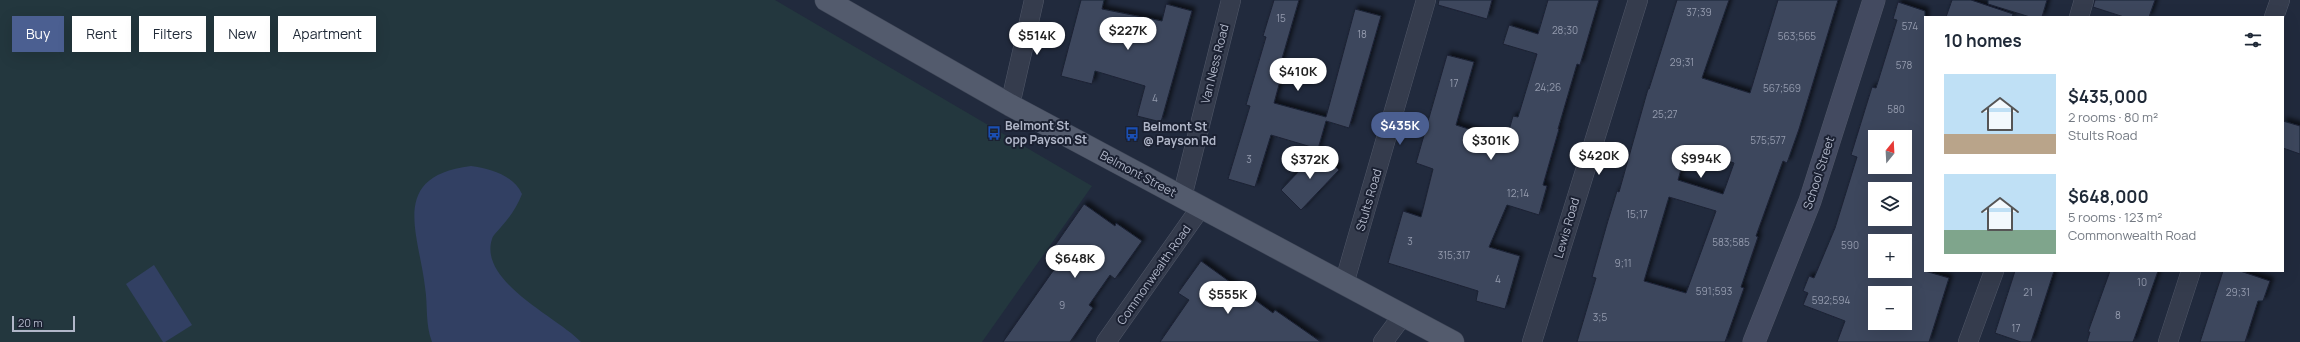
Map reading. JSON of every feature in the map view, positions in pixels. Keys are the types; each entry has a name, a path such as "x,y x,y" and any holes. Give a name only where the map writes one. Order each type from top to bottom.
{"main road":[{"name":"Belmont Street","path":"826,0 1010,105 1454,342"}],"street":[{"path":"1010,105 1034,0"},
{"name":"Van Ness Road","path":"1192,202 1231,0"},
{"name":"Stults Road","path":"1344,284 1426,0"},
{"name":"Lewis Road","path":"1532,342 1638,0"},
{"name":"School Street","path":"1754,342 1810,200 1874,0"},
{"path":"2079,16 2084,0"},
{"path":"2274,16 2280,0"},
{"name":"Commonwealth Road","path":"1106,342 1192,202"},
{"path":"1968,342 1994,272"},
{"path":"2168,342 2191,272"},
{"path":"1384,342 1403,315"}],"shaded area":[{"path":"0,0 775,0 1092,186 982,342 0,342"}],"water":[{"path":"471,166 501,174 513,182 522,194 513,212 494,234 492,239 491,255 497,270 508,284 523,298 570,332 581,342 432,342 428,328 426,294 415,228 415,210 418,195 428,182 445,172"},
{"path":"154,265 192,325 165,342 163,342 126,284"}],"building":[{"path":"1081,0 1104,0 1102,9 1162,21 1166,4 1192,11 1161,122 1137,116 1145,86 1095,71 1092,84 1061,76"},
{"path":"1274,0 1299,0 1279,69 1283,70 1274,103 1326,117 1355,9 1381,16 1349,128 1326,121 1318,149 1271,135 1255,187 1228,179 1250,106 1246,105 1266,37 1263,36"},
{"path":"1439,0 1492,0 1487,19 1438,5"},
{"path":"1548,0 1599,0 1580,65 1577,64 1558,129 1543,185 1547,186 1539,215 1507,205 1489,247 1520,256 1505,309 1476,301 1478,291 1388,263 1403,211 1421,217 1433,169 1416,163 1447,55 1474,62 1456,125 1506,141 1513,116 1518,117 1537,54 1503,44 1509,25 1538,34"},
{"path":"1677,0 1729,0 1702,78 1750,93 1778,0 1838,0 1799,129 1787,163 1783,161 1756,236 1758,237 1741,287 1744,288 1725,342 1577,342 1596,278 1592,277 1607,224 1617,191 1619,192","holes":["1687,148 1734,163 1723,194 1678,180","1669,197 1716,211 1686,293 1644,281"]},
{"path":"1952,0 1971,0 2013,14 2012,16 1946,16"},
{"path":"1988,0 2047,0 2042,16 2027,16 1988,4"},
{"path":"2095,0 2155,0 2149,16 2121,16 2093,7"},
{"path":"1898,2 1925,11 1924,272 1949,278 1929,342 1837,342 1845,321 1803,305 1808,293 1803,291 1809,276 1814,278 1835,228 1857,157 1851,155 1872,87 1876,88 1897,20 1893,19"},
{"path":"2284,121 2300,126 2300,154 2284,148"},
{"path":"1318,151 1339,170 1301,210 1281,190"},
{"path":"1084,204 1115,226 1116,223 1142,241 1115,279 1110,275 1089,305 1093,308 1070,342 1003,342 1060,261 1049,254"},
{"path":"1201,261 1273,313 1275,310 1321,342 1160,342 1189,300 1178,293"},
{"path":"2015,272 2054,272 2031,342 2021,342 1995,333"},
{"path":"2110,272 2158,272 2133,342 2087,342 2090,332 2088,332"},
{"path":"2223,272 2243,272 2270,281 2263,301 2258,301 2245,342 2200,342"}],"place":[{"name":"Belmont St opp Payson St","path":"994,133"},
{"name":"Belmont St @ Payson Rd","path":"1132,134"}]}
